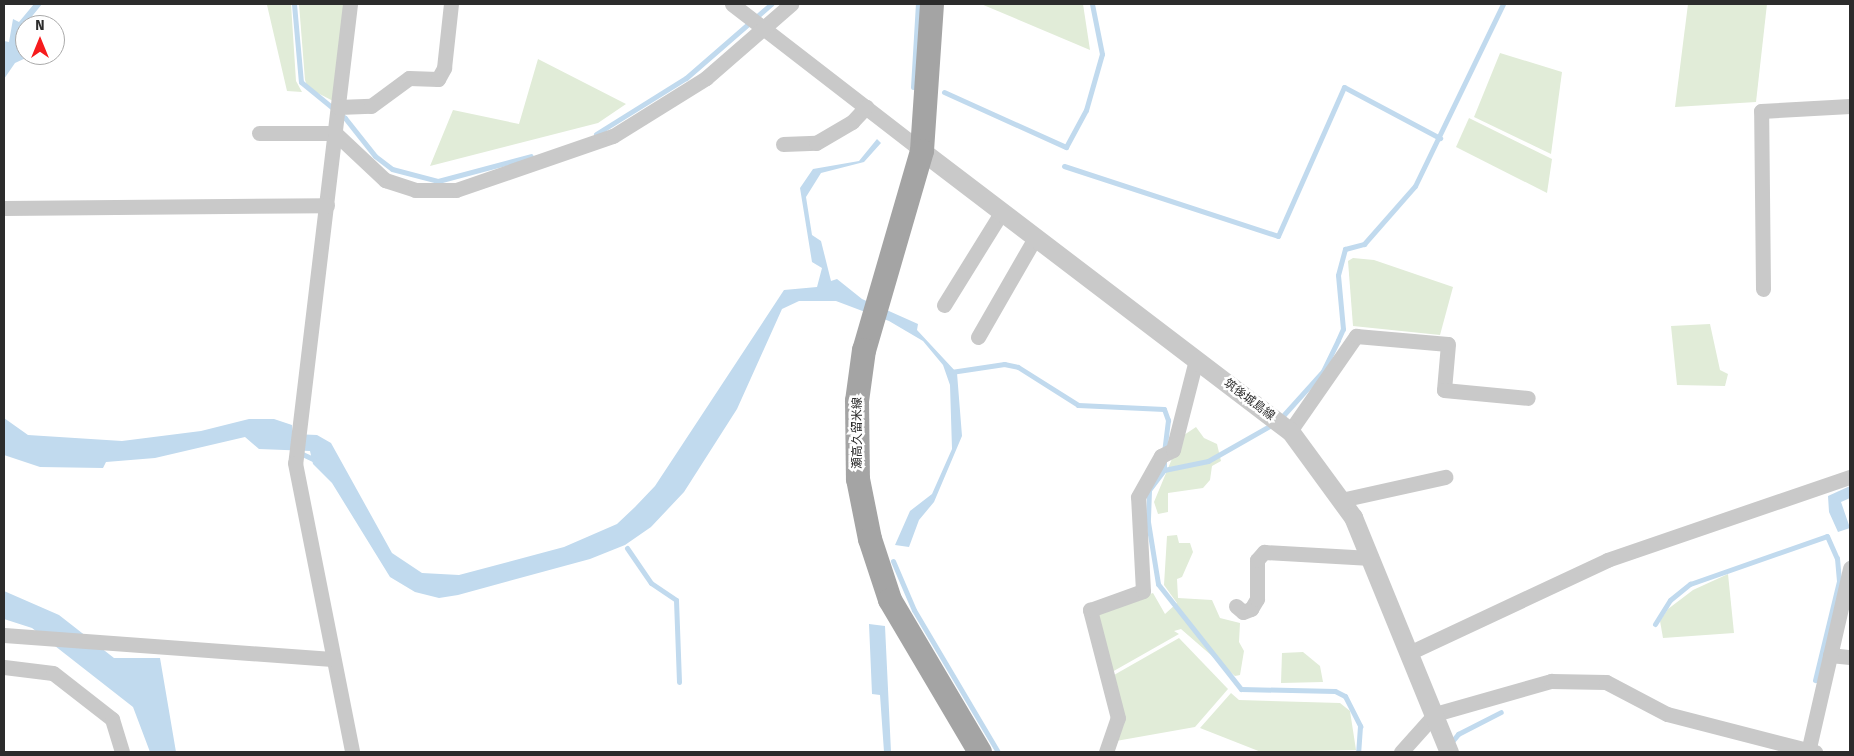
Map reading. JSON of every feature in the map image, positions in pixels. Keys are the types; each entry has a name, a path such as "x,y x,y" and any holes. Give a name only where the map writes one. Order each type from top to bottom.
{"main road":[{"name":"瀬高久留米線","path":"932,4 922,151 882,298 869,335 857,402 858,479 870,539 890,600 980,752"}],"street":[{"path":"350,4 295,463 332,659 352,752"},
{"path":"338,107 371,106 409,78 438,79 444,68 451,4"},
{"path":"732,4 922,151"},
{"path":"259,133 335,133 385,180 415,190 456,190 601,143 706,78 791,4"},
{"path":"1763,289 1761,110 1850,106"},
{"path":"783,144 816,143 852,122 866,107"},
{"name":"筑後城島線","path":"922,151 1001,213 1290,431 1341,500 1371,558 1411,652 1449,752"},
{"path":"4,208 327,205"},
{"path":"944,305 1001,213"},
{"path":"978,337 1035,238"},
{"path":"1290,431 1356,336 1448,344 1444,390 1528,398"},
{"path":"1106,752 1118,718 1090,610 1143,591 1138,496 1161,456 1173,450 1196,360"},
{"path":"1341,500 1445,477"},
{"path":"1411,652 1607,560 1850,477"},
{"path":"1236,606 1243,612 1251,609 1257,599 1257,560 1264,552 1371,558"},
{"path":"1401,752 1434,714 1552,681 1606,682 1667,714 1810,751 1850,568"},
{"path":"4,635 95,640 332,659"},
{"path":"1830,654 1850,657"},
{"path":"4,666 52,672 112,719 122,752"}],"green space":[{"path":"291,4 296,81 302,92 287,91 267,5"},
{"path":"299,4 345,4 335,102 308,88 305,80"},
{"path":"981,4 1083,4 1090,50"},
{"path":"1688,4 1767,4 1756,102 1675,107"},
{"path":"1500,53 1562,72 1551,154 1474,117"},
{"path":"538,59 626,104 598,123 430,166 453,110 519,124"},
{"path":"1469,118 1552,159 1547,193 1456,147"},
{"path":"1353,258 1374,260 1453,287 1440,335 1353,326 1348,261"},
{"path":"1710,324 1720,370 1728,374 1725,386 1677,385 1671,326"},
{"path":"1196,427 1204,438 1217,444 1221,461 1212,466 1210,480 1203,488 1168,493 1168,512 1158,514 1154,502 1181,437"},
{"path":"1177,535 1179,543 1190,543 1193,552 1182,577 1177,579 1178,598 1212,600 1220,618 1240,623 1239,642 1244,651 1240,675 1235,676 1181,629 1174,631 1179,634 1112,672 1094,613 1153,593 1165,614 1177,603 1164,585 1167,536"},
{"path":"1728,574 1734,633 1663,638 1660,621 1668,609 1693,590"},
{"path":"1179,638 1228,689 1195,727 1116,741 1114,675"},
{"path":"1303,652 1320,666 1323,682 1281,683 1282,653"},
{"path":"1231,693 1239,700 1340,703 1350,711 1356,750 1261,752 1200,728"}],"water":[{"path":"34,4 42,4 33,15 25,15"},
{"path":"13,19 15,20 15,63 4,79 4,41 9,42"},
{"path":"877,139 881,143 864,162 821,173 806,197 812,235 821,241 831,281 837,279 862,299 918,324 917,330 957,373 962,436 934,502 919,520 909,547 895,545 910,511 932,494 952,449 950,385 943,365 923,341 889,321 836,301 799,301 782,309 737,409 684,492 651,527 625,545 590,559 458,595 439,598 415,592 390,577 332,483 313,464 310,451 259,449 245,437 155,458 106,462 103,468 40,467 4,455 4,418 28,435 122,441 201,431 249,419 274,419 292,425 293,434 317,435 331,443 392,553 422,573 459,575 564,547 617,524 635,507 655,486 784,290 817,287 822,268 812,262 800,188 813,169 859,161"},
{"path":"1850,486 1850,498 1841,502 1850,528 1838,532 1829,512 1828,496"},
{"path":"4,591 59,615 114,658 160,658 176,752 150,752 133,707 32,628 4,619"},
{"path":"869,624 885,626 891,752 884,752 880,695 872,694"}],"waterway":[{"path":"294,4 301,82 345,118 375,156 392,169 438,181 531,156"},
{"path":"596,134 686,78 771,4"},
{"path":"913,87 918,4"},
{"path":"944,92 1066,147 1086,110 1102,54 1092,4"},
{"path":"1280,419 1323,371 1343,329 1338,275 1345,249 1364,244 1415,186 1503,4"},
{"path":"1064,166 1278,236 1344,87 1440,138"},
{"path":"951,372 1004,364 1018,367 1078,405 1164,409 1168,420 1164,452"},
{"path":"1164,460 1164,470 1208,461 1273,424"},
{"path":"298,452 317,461"},
{"path":"1164,470 1149,490 1148,522 1158,584 1241,689 1335,691 1345,696 1360,726 1358,752"},
{"path":"1655,624 1670,600 1690,584 1827,536 1837,558 1839,581 1815,680"},
{"path":"627,548 651,583 676,600 679,682"},
{"path":"893,561 914,610 998,752"},
{"path":"1450,744 1458,734 1501,712"}]}
